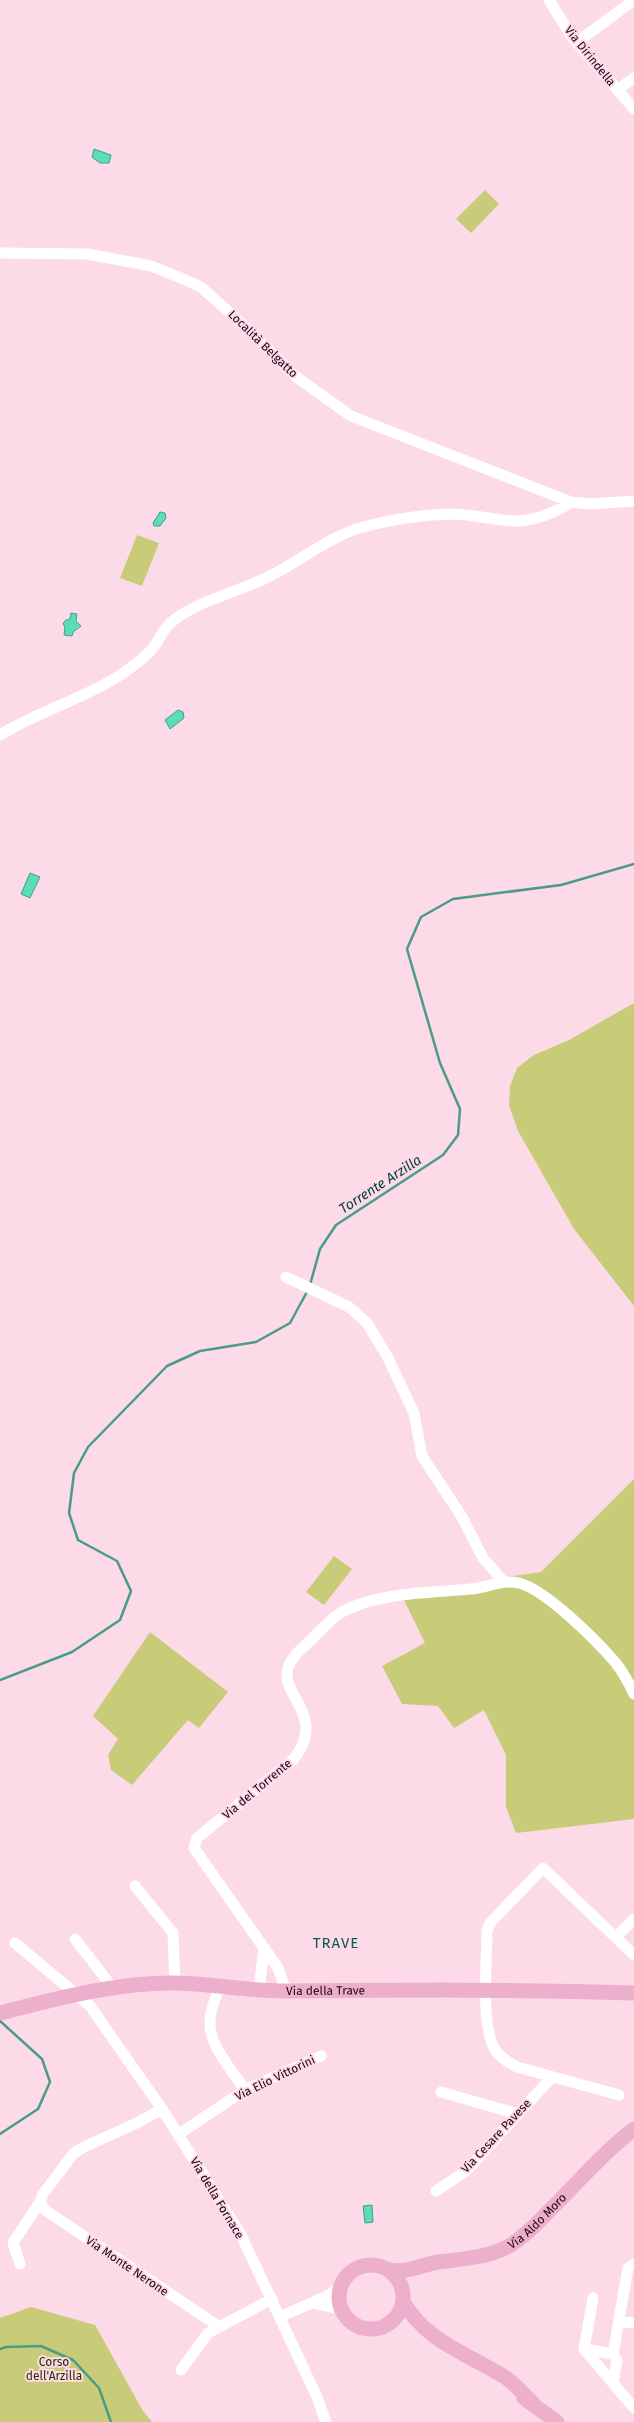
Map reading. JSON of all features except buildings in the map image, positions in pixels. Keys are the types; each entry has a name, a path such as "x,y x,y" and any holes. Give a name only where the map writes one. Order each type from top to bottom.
{"main road":[{"name":"Via della Trave","path":"0,2013 110,1988 175,1983 286,1991 487,1989 634,1993"},
{"name":"Via Aldo Moro","path":"341,2286 346,2276 355,2269 365,2265 377,2265 390,2270 406,2271 487,2255 509,2246 527,2233 631,2129"},
{"path":"386,2325 400,2310 403,2295 425,2266"},
{"path":"390,2270 400,2281 403,2295 425,2330"},
{"path":"341,2286 339,2298 341,2309 355,2325 376,2328 386,2325 403,2325 425,2330 479,2364 502,2384 532,2402 557,2422"}],"street":[{"name":"Via Dirindella","path":"549,0 572,37 634,109"},
{"path":"584,37 634,0"},
{"path":"624,85 634,78"},
{"name":"Località Belgatto","path":"0,253 88,254 151,266 181,278 201,287 249,330 295,376 351,416 571,502"},
{"path":"0,735 18,724 120,675 140,662 153,648 172,621 189,610 271,576 344,533 366,526 411,518 450,514 476,515 516,521 537,517 564,507 571,502 590,504 634,501"},
{"path":"286,1277 349,1307 367,1323 387,1356 414,1413 422,1456 462,1517 483,1558 504,1582 528,1586 566,1614 616,1663 634,1694"},
{"name":"Via del Torrente","path":"286,1991 278,1968 194,1848 197,1838 293,1760 304,1747 307,1722 287,1682 288,1670 293,1657 330,1622 346,1610 396,1596 479,1588 504,1582"},
{"path":"619,2095 517,2067 506,2061 494,2049 487,2026 488,1931 490,1923 543,1868 634,1955"},
{"path":"135,1886 173,1933 175,1983"},
{"path":"616,1938 634,1919"},
{"path":"75,1939 109,1983 110,1988"},
{"name":"Via della Fornace","path":"15,1944 90,2006 179,2134 231,2218 271,2297 317,2397 326,2422"},
{"path":"259,1990 264,1948"},
{"path":"219,1987 210,2020 210,2032 215,2044 245,2090"},
{"name":"Via Elio Vittorini","path":"179,2134 245,2090 321,2056"},
{"name":"Via Cesare Pavese","path":"436,2191 466,2171 552,2077"},
{"path":"441,2092 518,2114"},
{"path":"20,2264 13,2243 40,2202 43,2194 74,2153 162,2109"},
{"name":"Via Monte Nerone","path":"40,2202 45,2210 218,2326"},
{"path":"613,2383 617,2360 613,2354 631,2266"},
{"name":"Via Aldo Moro","path":"280,2318 313,2303 341,2286"},
{"path":"182,2370 208,2333 271,2297"},
{"path":"584,2349 593,2298"},
{"path":"313,2303 341,2309"},
{"path":"619,2321 634,2323"},
{"path":"584,2349 613,2354"},
{"path":"584,2349 634,2408"}],"green space":[{"path":"485,190 499,204 471,233 456,219"},
{"path":"137,535 159,543 142,586 120,578"},
{"path":"634,1003 634,1306 574,1229 518,1131 509,1105 510,1086 517,1068 534,1055 569,1040"},
{"path":"634,1479 634,1819 516,1833 506,1807 506,1755 484,1710 454,1728 438,1706 402,1704 382,1666 425,1643 403,1598 541,1572"},
{"path":"334,1556 352,1569 324,1605 306,1592"},
{"path":"150,1632 228,1692 199,1728 188,1720 132,1785 111,1770 108,1755 118,1739 93,1716"},
{"name":"Corso dell'Arzilla","path":"31,2307 95,2325 143,2411 152,2422 0,2422 0,2318"}],"shaded area":[{"path":"94,149 111,155 109,163 100,163 92,157"},
{"path":"160,512 165,513 166,518 160,526 154,526 153,523"},
{"path":"71,613 77,614 76,621 81,626 73,632 72,636 64,635 65,628 63,623 70,619"},
{"path":"178,710 183,712 184,718 170,729 165,720"},
{"path":"30,873 40,877 30,898 21,894"},
{"path":"372,2205 373,2222 365,2223 363,2206"}],"waterway":[{"name":"Torrente Arzilla","path":"310,1285 320,1249 336,1225 443,1155 458,1135 460,1109 440,1063 407,949 421,917 453,899 561,885 634,864"},
{"name":"Torrente Arzilla","path":"0,1680 72,1652 120,1620 131,1591 117,1561 78,1540 69,1513 74,1473 88,1447 167,1366 200,1351 256,1342 290,1323 308,1290"},
{"name":"Torrente Arzilla","path":"0,2021 42,2059 50,2082 38,2109 0,2134"},
{"name":"Torrente Arzilla","path":"0,2349 6,2347 41,2346 73,2360 99,2388 111,2422"}],"district":[{"name":"TRAVE","path":"336,1943"}]}
